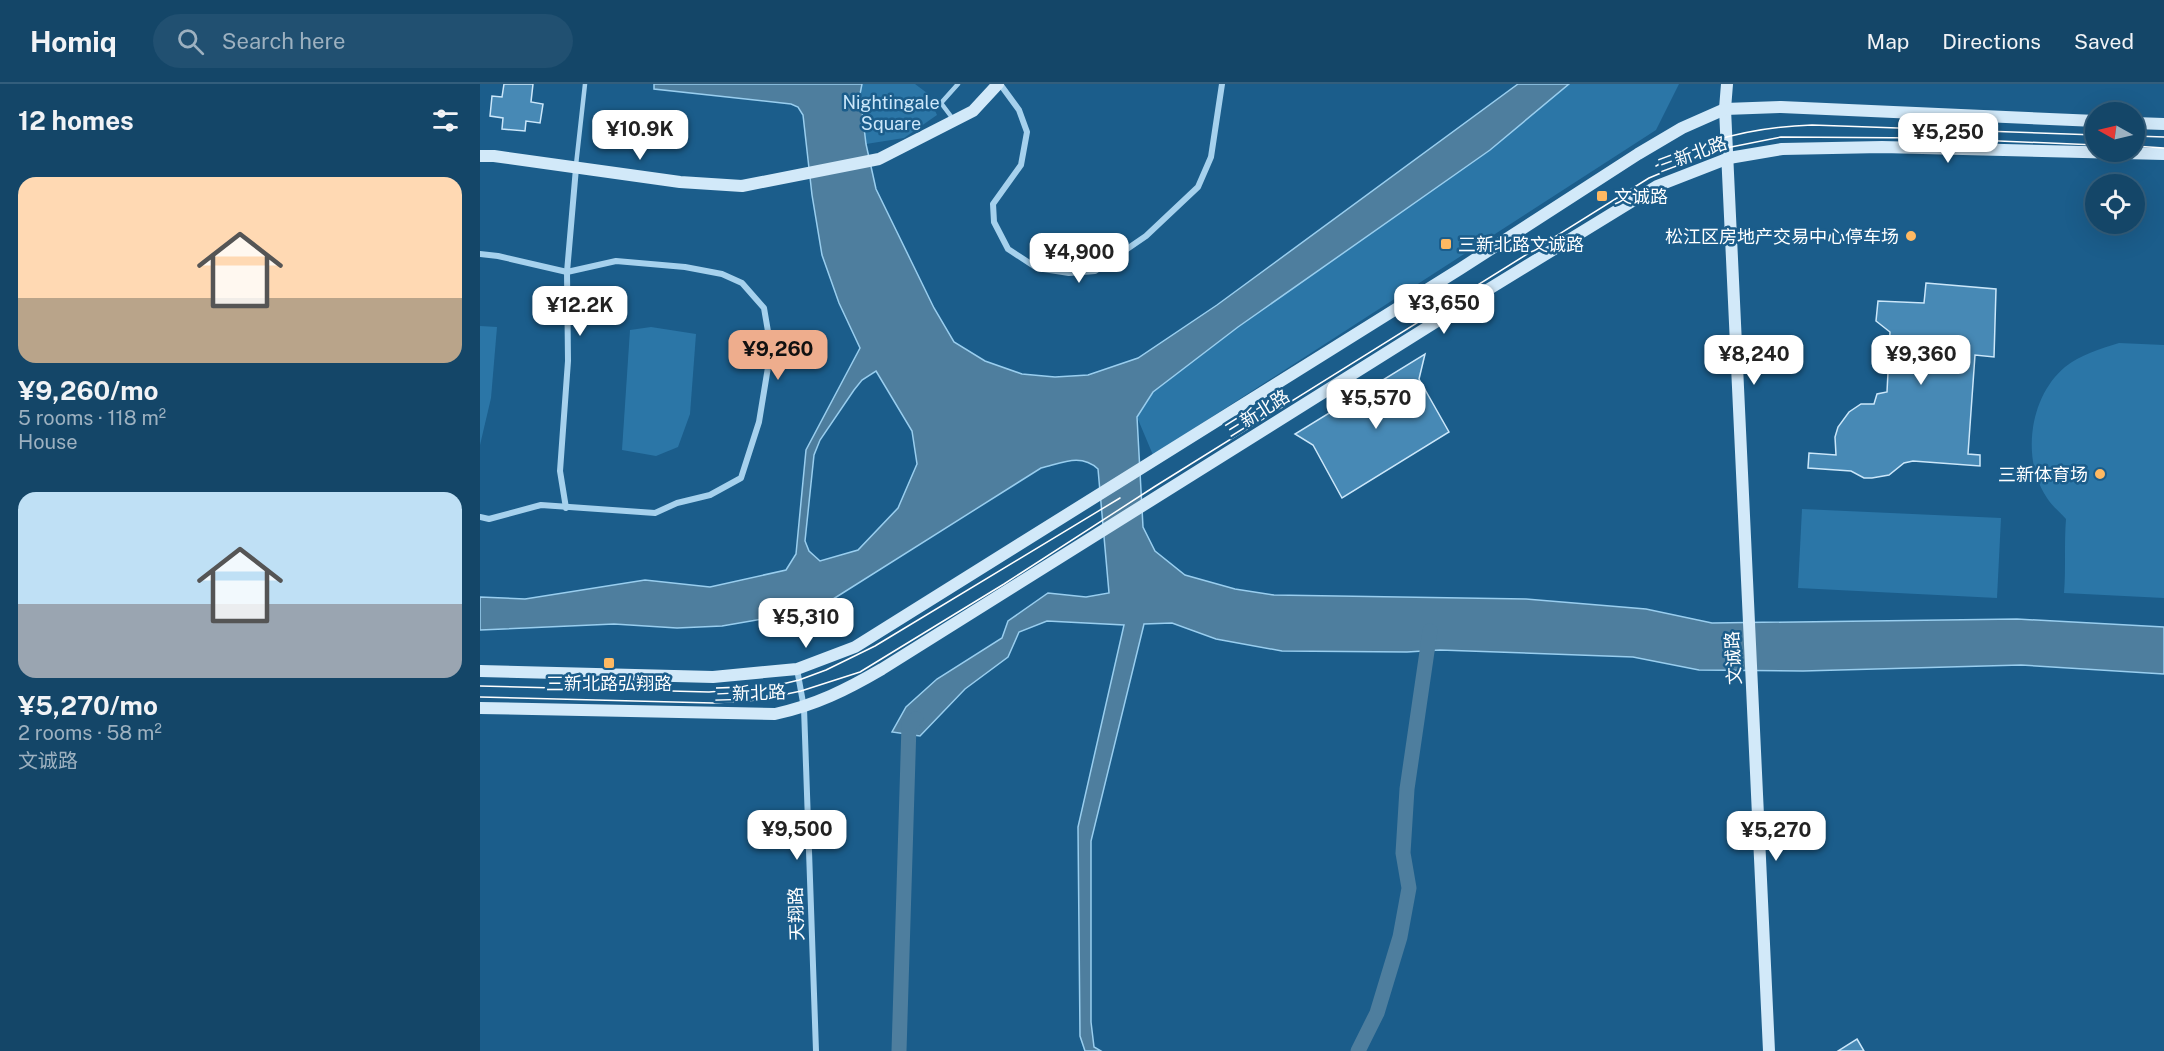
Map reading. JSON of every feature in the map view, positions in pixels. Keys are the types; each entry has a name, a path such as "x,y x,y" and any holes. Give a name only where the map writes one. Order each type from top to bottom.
{"main road":[{"path":"480,156 494,156 680,182 742,186 879,159 973,111 999,84"},
{"name":"文诚路","path":"1727,84 1725,110 1769,1051"},
{"name":"三新北路","path":"480,671 713,677 796,669 855,647 1646,149 1682,128 1725,110 1780,107 2085,121"},
{"path":"2145,123 2164,124"},
{"name":"三新北路","path":"480,708 775,714 804,708 833,696 882,669 1657,186 1729,158 1782,149 1882,147 2164,154"}],"street":[{"path":"999,84 1019,110 1027,132 1021,165 993,204 994,222 1008,249 1037,268 1069,273 1095,271 1146,236 1198,187 1211,157 1222,84"},
{"path":"567,508 560,471 568,361 567,272 576,168"},
{"path":"480,254 567,272 616,261 685,267 722,274 742,283 764,308 771,349 759,422 741,478 710,495 676,503 655,513 541,505 489,519 480,517"},
{"name":"天翔路","path":"796,669 804,708 816,1051"}],"lane":[{"path":"576,168 585,84"},
{"path":"954,122 941,103 958,84"}],"green space":[{"name":"Nightingale Square","path":"862,84 915,84 927,93 937,115 904,138 866,144 860,94"},
{"path":"1569,84 1679,84 1656,130 1153,455 1137,417 1153,392 1238,327 1490,150"},
{"path":"480,326 497,327 491,398 480,445"},
{"path":"651,327 696,334 690,414 678,447 656,456 622,450 630,330"},
{"name":"三新体育场","path":"2119,343 2164,345 2164,598 2064,593 2066,519 2047,498 2034,466 2033,430 2043,395 2053,380 2065,367 2077,359"},
{"path":"1802,509 2001,518 1997,598 1798,588"}],"shaded area":[{"path":"654,84 862,84 860,94 866,144 876,189 934,308 954,342 985,361 1022,374 1055,377 1088,375 1138,358 1217,305 1518,84 1569,84 1490,150 1238,327 1153,392 1137,417 1143,527 1155,551 1185,575 1235,589 1274,595 1526,599 1646,609 1712,623 2017,619 2164,627 2164,674 2021,665 1803,671 1699,670 1633,657 1440,650 1282,651 1216,639 1172,623 1144,624 1091,841 1091,1022 1094,1047 1101,1051 1085,1051 1080,1036 1078,827 1124,625 1047,621 1019,632 1008,657 965,689 920,736 892,732 906,707 937,679 1002,638 1008,621 1048,593 1086,597 1109,593 1098,469 1092,464 1078,460 1041,468 830,601 810,611 722,626 677,628 614,624 480,630 480,597 525,599 645,580 710,587 786,570 796,554 806,450 860,348 839,303 822,255 812,195 803,115 798,107 791,104 654,89","holes":["876,371 912,431 917,464 898,508 858,550 820,561 809,551 805,541 814,455 820,440 862,380"]}],"building":[{"path":"504,84 533,84 531,102 543,104 540,123 526,121 525,131 502,129 503,118 490,116 492,96 502,97"},
{"path":"1926,283 1996,289 1994,357 1975,355 1968,454 1980,455 1980,466 1913,461 1904,463 1889,475 1872,478 1864,478 1851,471 1808,468 1809,453 1836,455 1835,437 1838,427 1849,412 1861,404 1874,404 1877,394 1887,392 1890,332 1876,321 1878,301 1924,303"},
{"path":"1425,354 1419,379 1449,432 1342,498 1313,445 1295,434"},
{"path":"1857,1039 1864,1051 1838,1051"}],"waterway":[{"path":"1358,1051 1377,1013 1400,937 1409,888 1403,853 1407,789 1430,631"},
{"path":"899,1051 909,725 916,719"}],"tram line":[{"path":"1656,166 1712,141 1751,131 1791,126 2085,135"},
{"path":"2145,136 2164,137"},
{"path":"480,697 713,703 758,700 801,691 860,672 1004,584 1154,487 1649,178 1716,150 1781,137 1929,138 2085,145"},
{"path":"2145,147 2164,148"},
{"path":"480,686 709,692 770,687 799,680 826,670 875,646 1120,498"}],"place":[{"name":"文诚路","path":"1602,196"},
{"name":"松江区房地产交易中心停车场","path":"1911,236"},
{"name":"三新北路文诚路","path":"1446,244"},
{"name":"三新体育场","path":"2100,474"},
{"name":"三新北路弘翔路","path":"609,663"}]}
